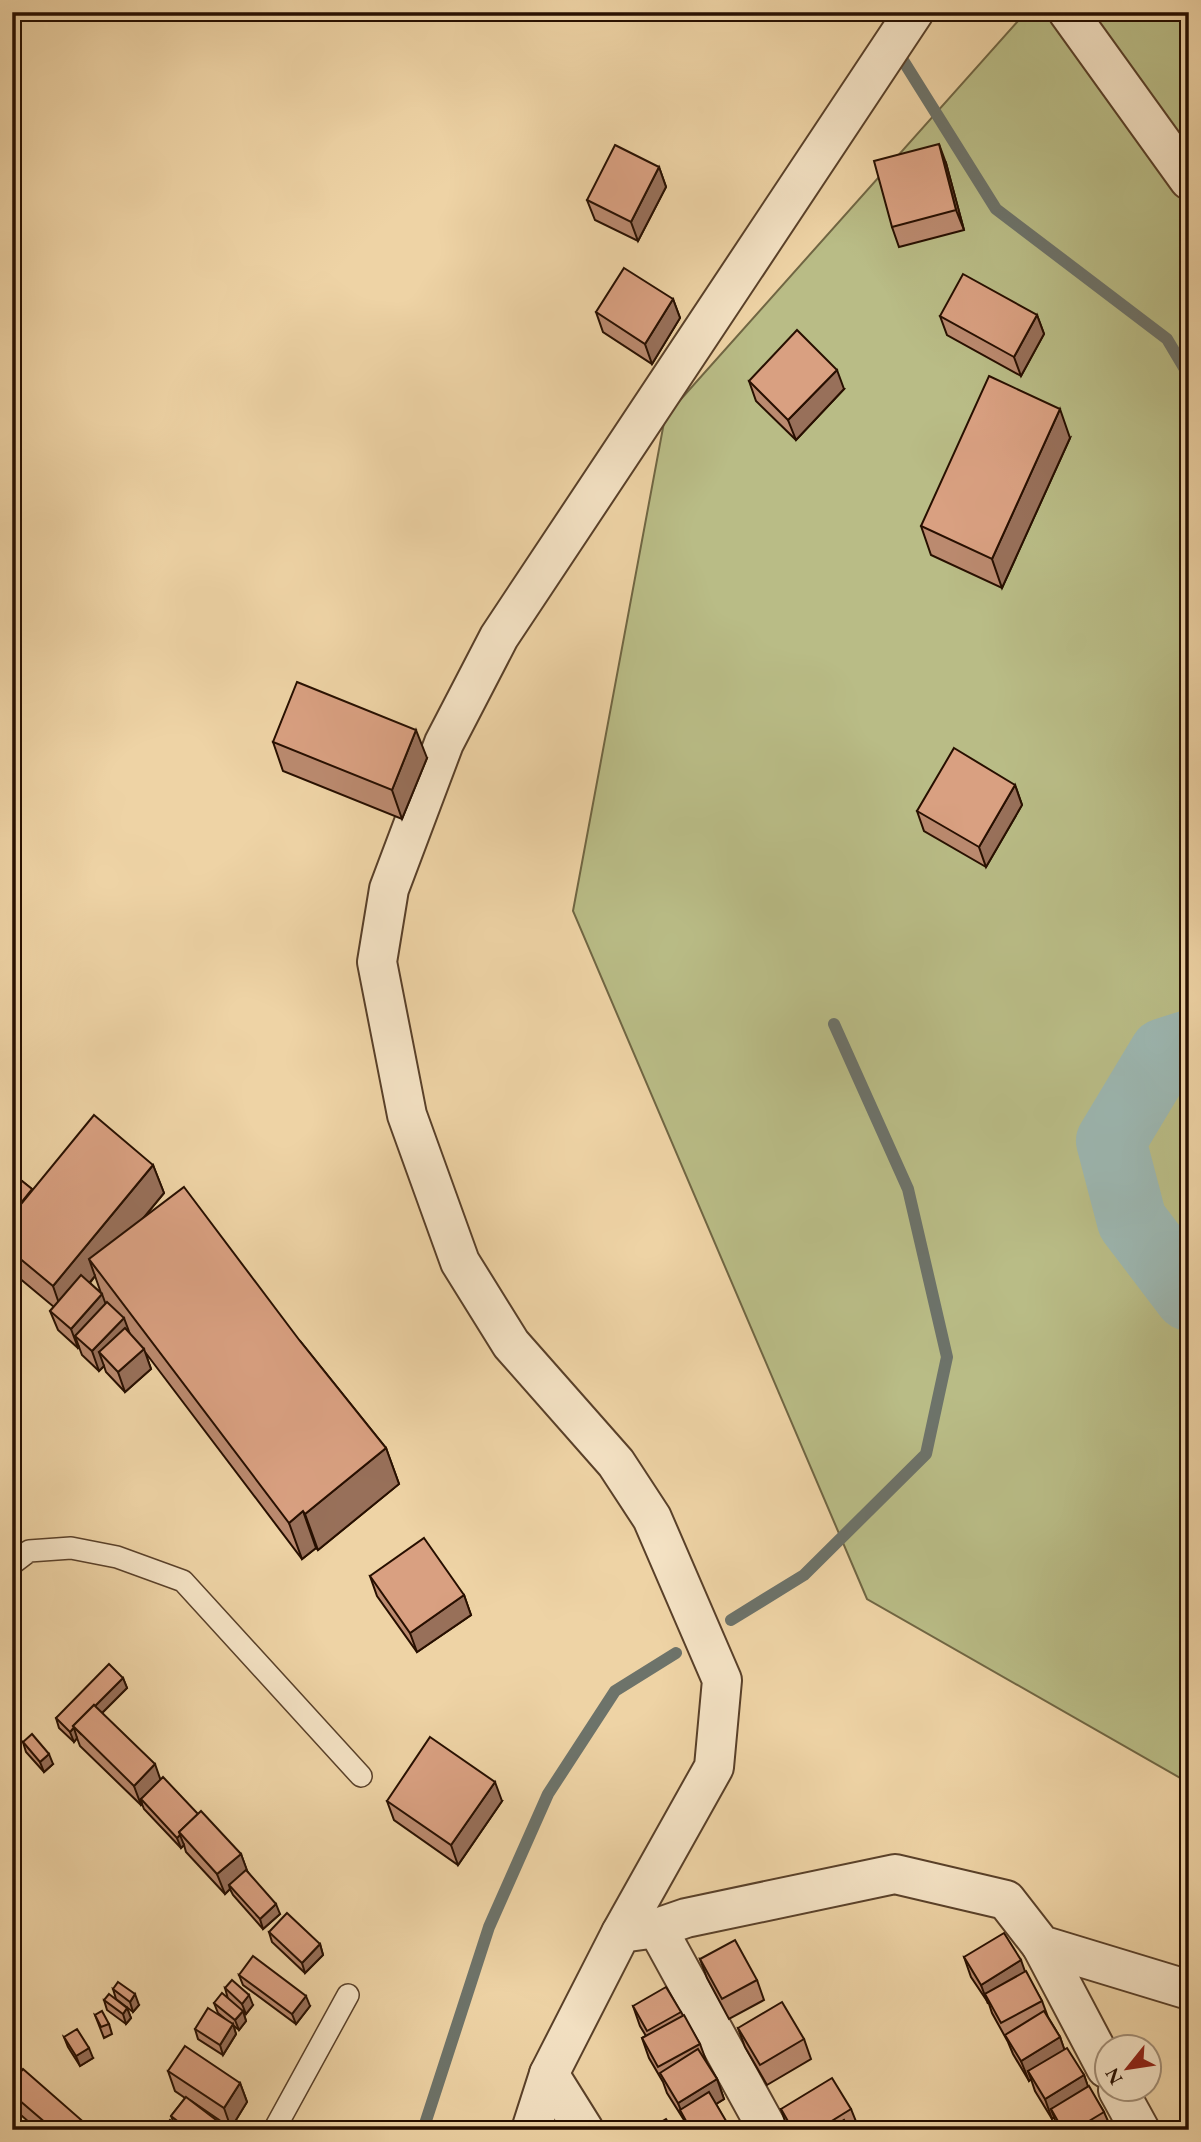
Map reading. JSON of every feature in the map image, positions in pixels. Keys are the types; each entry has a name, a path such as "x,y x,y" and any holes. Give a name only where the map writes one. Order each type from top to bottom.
{"street":[{"path":"531,2130 549,2074 639,1931 714,1767 722,1680 652,1518 616,1463 511,1345 460,1262 407,1115 377,962 389,889 444,743 499,638 914,12"},
{"path":"1068,12 1189,180"},
{"path":"639,1931 686,1918 895,1874 1006,1900 1041,1945 1092,2040"},
{"path":"639,1931 768,2130"},
{"path":"1041,1945 1189,1990"},
{"path":"549,2074 584,2130"},
{"path":"1126,2104 1140,2130"}],"lane":[{"path":"12,1564 29,1551 71,1548 117,1557 183,1581 360,1776"},
{"path":"274,2130 348,1995"}],"green space":[{"path":"1026,12 1189,12 1189,1783 867,1599 573,911 665,417"}],"building":[{"path":"939,144 956,210 892,227 874,161"},
{"path":"615,145 659,167 631,222 587,200"},
{"path":"624,268 673,299 645,344 596,312"},
{"path":"963,274 1037,315 1014,357 940,316"},
{"path":"797,330 837,370 788,420 749,381"},
{"path":"989,376 1060,409 992,559 921,526"},
{"path":"297,682 416,730 392,790 273,742"},
{"path":"954,748 1015,785 979,847 917,811"},
{"path":"94,1115 153,1165 53,1286 12,1252 12,1215"},
{"path":"12,1173 32,1189 12,1214"},
{"path":"184,1187 300,1341 386,1448 305,1514 303,1511 289,1523 89,1259"},
{"path":"81,1275 102,1294 71,1329 50,1311"},
{"path":"107,1302 124,1318 92,1351 75,1336"},
{"path":"125,1328 144,1349 118,1372 99,1352"},
{"path":"424,1538 464,1595 410,1633 370,1576"},
{"path":"109,1664 123,1678 70,1732 56,1718"},
{"path":"94,1705 155,1764 134,1786 73,1726"},
{"path":"32,1734 49,1754 40,1762 23,1742"},
{"path":"430,1737 495,1782 451,1845 387,1801"},
{"path":"163,1777 198,1814 179,1832 177,1838 141,1799"},
{"path":"201,1811 241,1854 217,1874 179,1832"},
{"path":"246,1870 276,1904 260,1919 229,1885"},
{"path":"287,1913 320,1944 302,1963 269,1932"},
{"path":"1004,1933 1021,1960 981,1985 964,1957"},
{"path":"735,1940 757,1980 722,1999 700,1959"},
{"path":"253,1956 306,1996 292,2014 239,1975"},
{"path":"1026,1971 1042,2001 1001,2023 985,1994"},
{"path":"232,1980 249,1995 242,2004 225,1988"},
{"path":"118,1982 135,1994 130,2002 113,1989"},
{"path":"666,1987 681,2012 647,2031 633,2006"},
{"path":"222,1993 243,2011 235,2020 214,2003"},
{"path":"109,1994 127,2008 123,2014 104,2000"},
{"path":"782,2002 804,2039 760,2065 738,2028"},
{"path":"208,2008 233,2024 220,2045 195,2029"},
{"path":"102,2011 109,2024 101,2027 95,2015"},
{"path":"1044,2011 1060,2037 1021,2061 1005,2035"},
{"path":"684,2015 700,2044 658,2067 642,2038"},
{"path":"77,2029 89,2048 76,2056 64,2037"},
{"path":"185,2046 240,2083 224,2108 168,2071"},
{"path":"1067,2048 1084,2075 1045,2099 1028,2071"},
{"path":"698,2049 717,2079 678,2103 660,2073"},
{"path":"23,2069 87,2125 83,2130 54,2130 12,2094 12,2082"},
{"path":"832,2078 851,2109 817,2130 793,2130 781,2109"},
{"path":"1089,2086 1092,2091 1092,2104 1099,2104 1104,2112 1074,2130 1063,2130 1051,2109"},
{"path":"709,2092 729,2126 723,2130 691,2130 680,2110"},
{"path":"186,2097 224,2126 221,2130 189,2130 171,2116"},
{"path":"666,2119 673,2130 647,2130"},
{"path":"170,2120 182,2130 162,2130"},
{"path":"844,2120 849,2130 828,2130"}],"waterway":[{"path":"899,54 996,209 1167,339 1189,376"},
{"path":"731,1620 804,1575 926,1454 947,1357 908,1189 834,1024"},
{"path":"1189,1045 1164,1053 1111,1141 1132,1221 1189,1296"},
{"path":"423,2130 489,1927 548,1794 615,1691 676,1653"}]}
